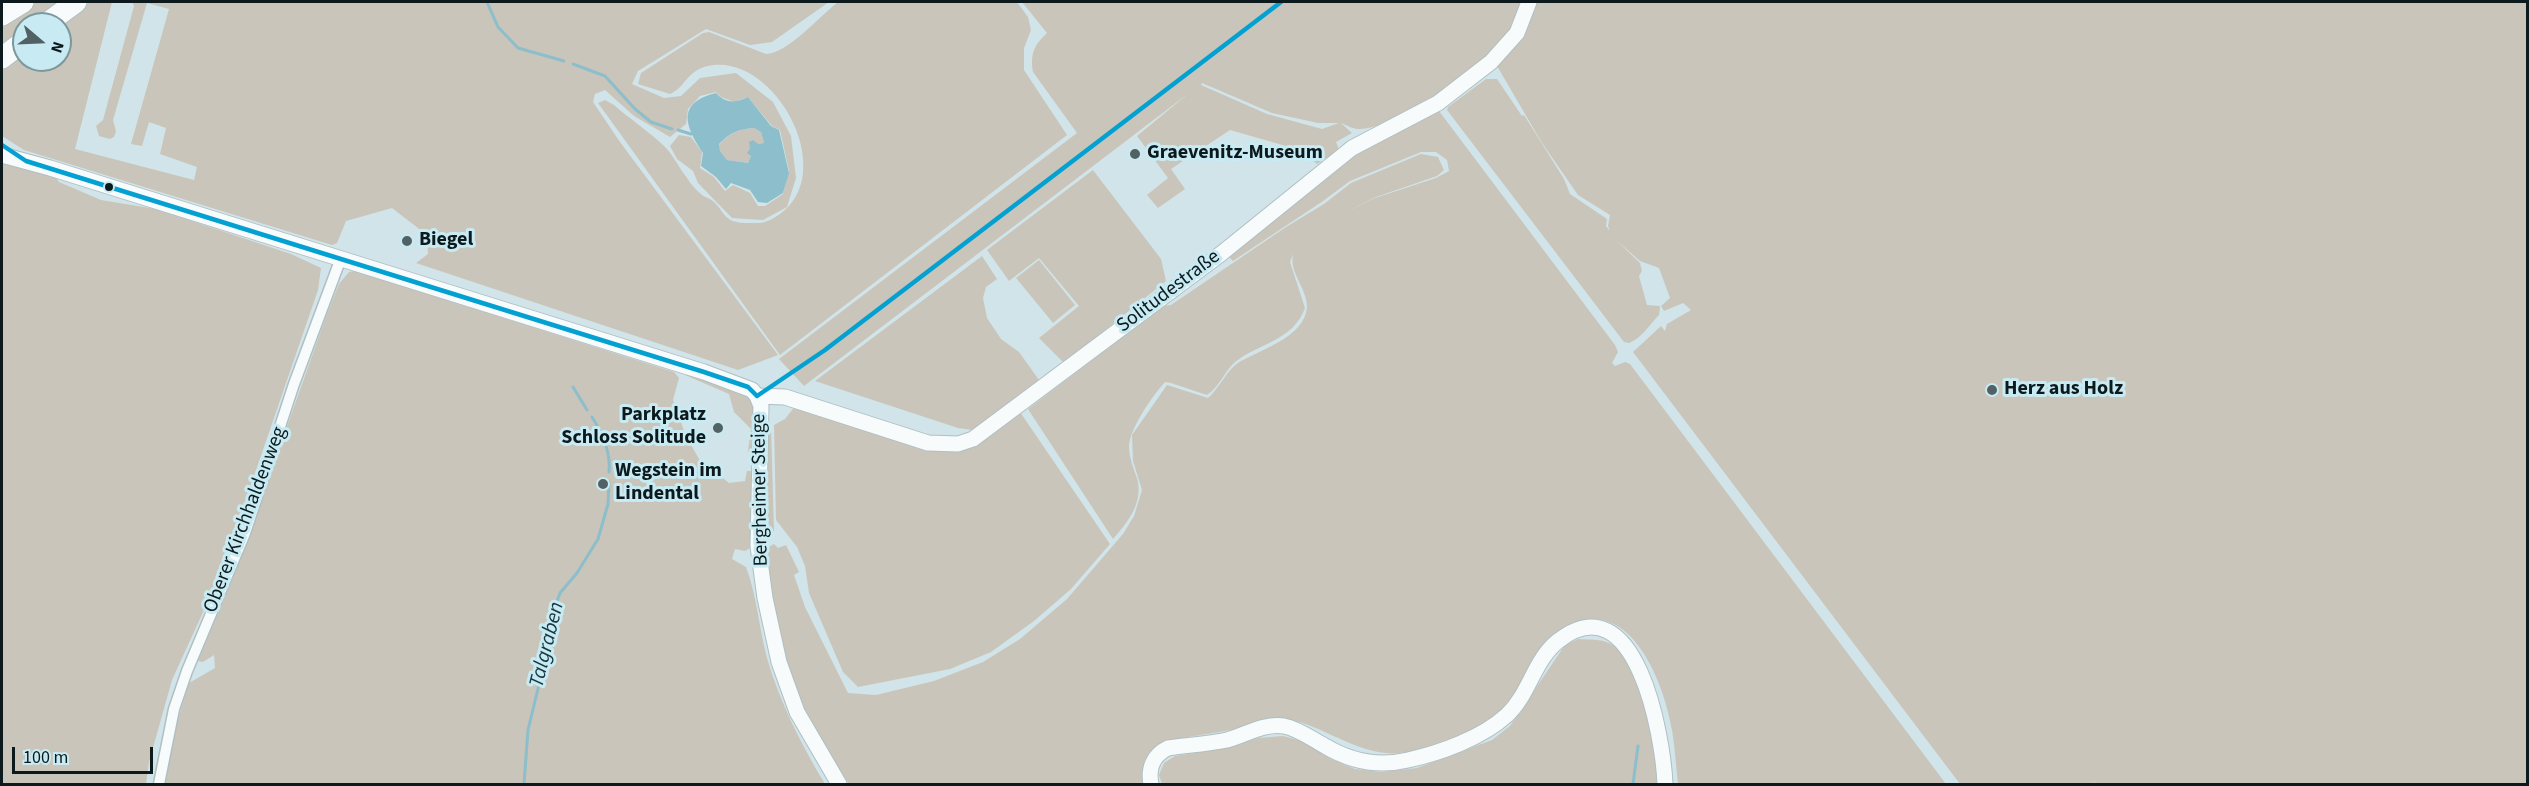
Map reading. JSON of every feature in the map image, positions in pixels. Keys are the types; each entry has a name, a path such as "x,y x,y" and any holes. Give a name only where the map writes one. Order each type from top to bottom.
{"highway":[{"path":"2,15 22,2"},
{"path":"62,12 76,2"}],"street":[{"name":"Solitudestraße","path":"757,396 785,397 928,443 944,445 973,439 1222,253 1352,148 1438,103 1491,62 1517,33 1529,2"},
{"path":"2,145 26,161"},
{"path":"2,155 341,258 738,383 752,390 757,396"},
{"name":"Oberer Kirchhaldenweg","path":"159,784 174,709 187,671 245,533 294,384 341,258"},
{"name":"Bergheimer Steige","path":"757,396 761,411 758,546 773,636 796,712 838,784"},
{"path":"1151,784 1151,767 1161,752 1168,748 1228,740 1264,727 1283,726 1294,729 1347,757 1378,763 1406,761 1445,748 1470,738 1506,716 1522,697 1540,664 1555,643 1575,630 1585,627 1599,627 1616,635 1640,671 1660,734 1665,784"}],"shaded area":[{"path":"34,2 66,2 52,12 19,12"},
{"path":"86,2 112,2 75,149 194,180 197,167 160,154 166,128 149,122 142,146 131,144 169,9 147,3 113,120 116,131 114,137 110,139 99,136 96,126 103,120 134,6 132,2 829,2 772,42 750,45 706,29 638,71 632,84 664,98 681,96 700,78 736,73 773,102 791,136 796,178 787,207 763,220 732,218 698,183 693,171 677,159 670,146 679,135 691,137 702,152 700,168 714,177 725,191 733,185 750,193 758,206 765,206 783,194 789,171 780,130 772,126 748,97 734,102 721,97 716,92 700,96 688,109 686,124 670,137 634,116 605,90 595,94 593,102 620,142 778,355 738,370 416,263 428,254 427,235 392,208 346,221 337,243 332,245 24,150 2,136 2,67 12,59 12,72 72,72 72,14"},
{"path":"838,2 1017,2 1028,17 1031,30 1024,48 1024,70 1067,135 780,355 598,103 605,100 614,105 657,140 667,149 696,189 714,202 729,219 744,223 768,221 780,214 796,196 803,173 801,147 793,122 778,99 759,80 738,68 714,65 705,67 692,74 676,91 670,94 638,84 641,73 703,33 709,32 766,54 774,52 794,41"},
{"path":"1022,2 1524,2 1518,22 1505,41 1467,74 1419,106 1374,127 1358,129 1341,123 1352,133 1336,142 1339,150 1317,164 1300,150 1230,130 1171,169 1185,189 1158,208 1147,195 1168,178 1137,136 1189,93 804,386 779,359 1077,133 1033,72 1034,50 1047,33","holes":["1202,83 1272,113 1318,123 1339,123 1322,129 1267,114 1201,85"]},
{"path":"1536,2 2527,2 2527,784 2096,784 2093,781 2095,784 1960,784 1633,352 1661,326 1665,331 1667,324 1691,310 1683,303 1664,311 1661,306 1670,298 1659,268 1640,261 1616,240 1640,263 1642,271 1639,276 1647,305 1660,306 1659,315 1642,335 1629,343 1624,342 1447,110 1486,79 1497,79 1522,116 1524,115 1564,179 1570,194 1607,219 1606,226 1610,231 1608,226 1610,215 1578,195 1542,143 1497,66 1526,28"},
{"path":"12,16 12,42 2,50 2,23"},
{"path":"1439,111 1615,345 1618,352 1612,363 1615,366 1625,362 1630,364 1946,784 1678,784 1673,737 1667,709 1650,663 1637,644 1621,628 1602,620 1581,621 1557,632 1548,639 1535,658 1520,689 1497,716 1467,733 1415,751 1386,753 1373,751 1308,725 1275,719 1163,743 1146,757 1143,769 1144,784 849,784 806,713 789,671 776,619 767,548 774,544 778,548 786,545 799,572 794,575 805,607 848,693 876,695 934,681 983,662 1020,639 1067,599 1123,534 1134,516 1142,490 1133,461 1132,435 1167,385 1208,398 1238,363 1279,342 1298,327 1307,307 1292,261 1293,254 1290,262 1305,308 1300,319 1292,328 1284,335 1235,362 1207,395 1165,382 1143,412 1133,430 1129,446 1130,458 1139,487 1138,495 1129,519 1113,539 1028,409 1163,306 1171,305 1324,204 1351,183 1421,154 1438,157 1444,170 1437,176 1376,197 1342,214 1375,198 1436,178 1449,171 1447,160 1436,152 1421,152 1350,181 1233,261 1227,255 1336,169 1377,141"},
{"path":"754,128 761,132 764,143 750,149 751,156 748,163 727,160 720,151 719,145 735,132"},
{"path":"2,159 55,176 59,182 101,200 156,209 291,254 321,268 318,290 220,575 172,680 149,762 146,784 2,784"},
{"path":"1093,170 1161,259 1166,281 1064,363 1039,338 1079,306 1039,258 1009,281 987,250"},
{"path":"982,256 997,279 986,287 983,298 987,318 1001,339 1019,352 1039,380 972,430 958,428 815,381"},
{"path":"1039,260 1075,305 1053,323 1016,278"},
{"path":"355,271 674,372 679,378 673,400 686,436 699,459 729,483 745,481 747,471 752,471 752,547 745,551 735,549 732,559 746,567 753,589 767,658 778,691 825,784 165,784 175,729 189,683 215,668 214,655 203,662 198,661 236,570 339,284 349,272"},
{"path":"684,371 749,397 755,408 754,454 750,455 748,451 751,429 734,412 729,394 685,375"},
{"path":"796,405 937,451 956,452 975,444 1020,412 1110,544 1071,589 1034,621 991,652 950,669 858,687 843,672 809,593 805,566 797,547 776,520 774,425 785,419"},
{"path":"771,425 774,531 767,542 763,543 765,427"},
{"path":"1578,639 1610,643 1622,654 1629,665 1649,719 1655,748 1657,784 1162,784 1159,775 1164,763 1175,756 1220,749 1258,738 1283,736 1302,741 1331,759 1355,769 1381,772 1417,768 1492,740 1510,726 1565,645"}],"water":[{"path":"716,93 731,101 748,97 771,126 779,130 789,173 783,193 767,203 758,202 750,190 731,183 726,189 716,177 701,166 703,153 692,134 688,117 690,109 703,97","holes":["754,128 761,132 764,143 758,144 753,140 749,142 750,149 747,153 751,156 748,163 727,160 720,151 719,144 735,132"]}],"waterway":[{"path":"487,2 498,27 518,48 564,61"},
{"path":"573,64 605,76 635,109 651,122 672,129"},
{"path":"678,130 691,134"},
{"name":"Talgraben","path":"573,387 587,410"},
{"name":"Talgraben","path":"592,417 605,443 609,457 609,472"},
{"name":"Talgraben","path":"524,784 528,730 546,648 555,623 555,607 560,593 577,573 598,539 608,504 609,482"},
{"path":"1633,784 1638,746"}],"transit line":[{"path":"757,396 825,350 1281,2"},
{"path":"2,145 26,161 704,372 748,387 757,396"}],"place":[{"name":"Graevenitz-Museum","path":"1135,154"},
{"name":"Biegel","path":"407,241"},
{"name":"Herz aus Holz","path":"1992,390"},
{"name":"Parkplatz Schloss Solitude","path":"718,428"},
{"name":"Wegstein im Lindental","path":"603,484"}]}
